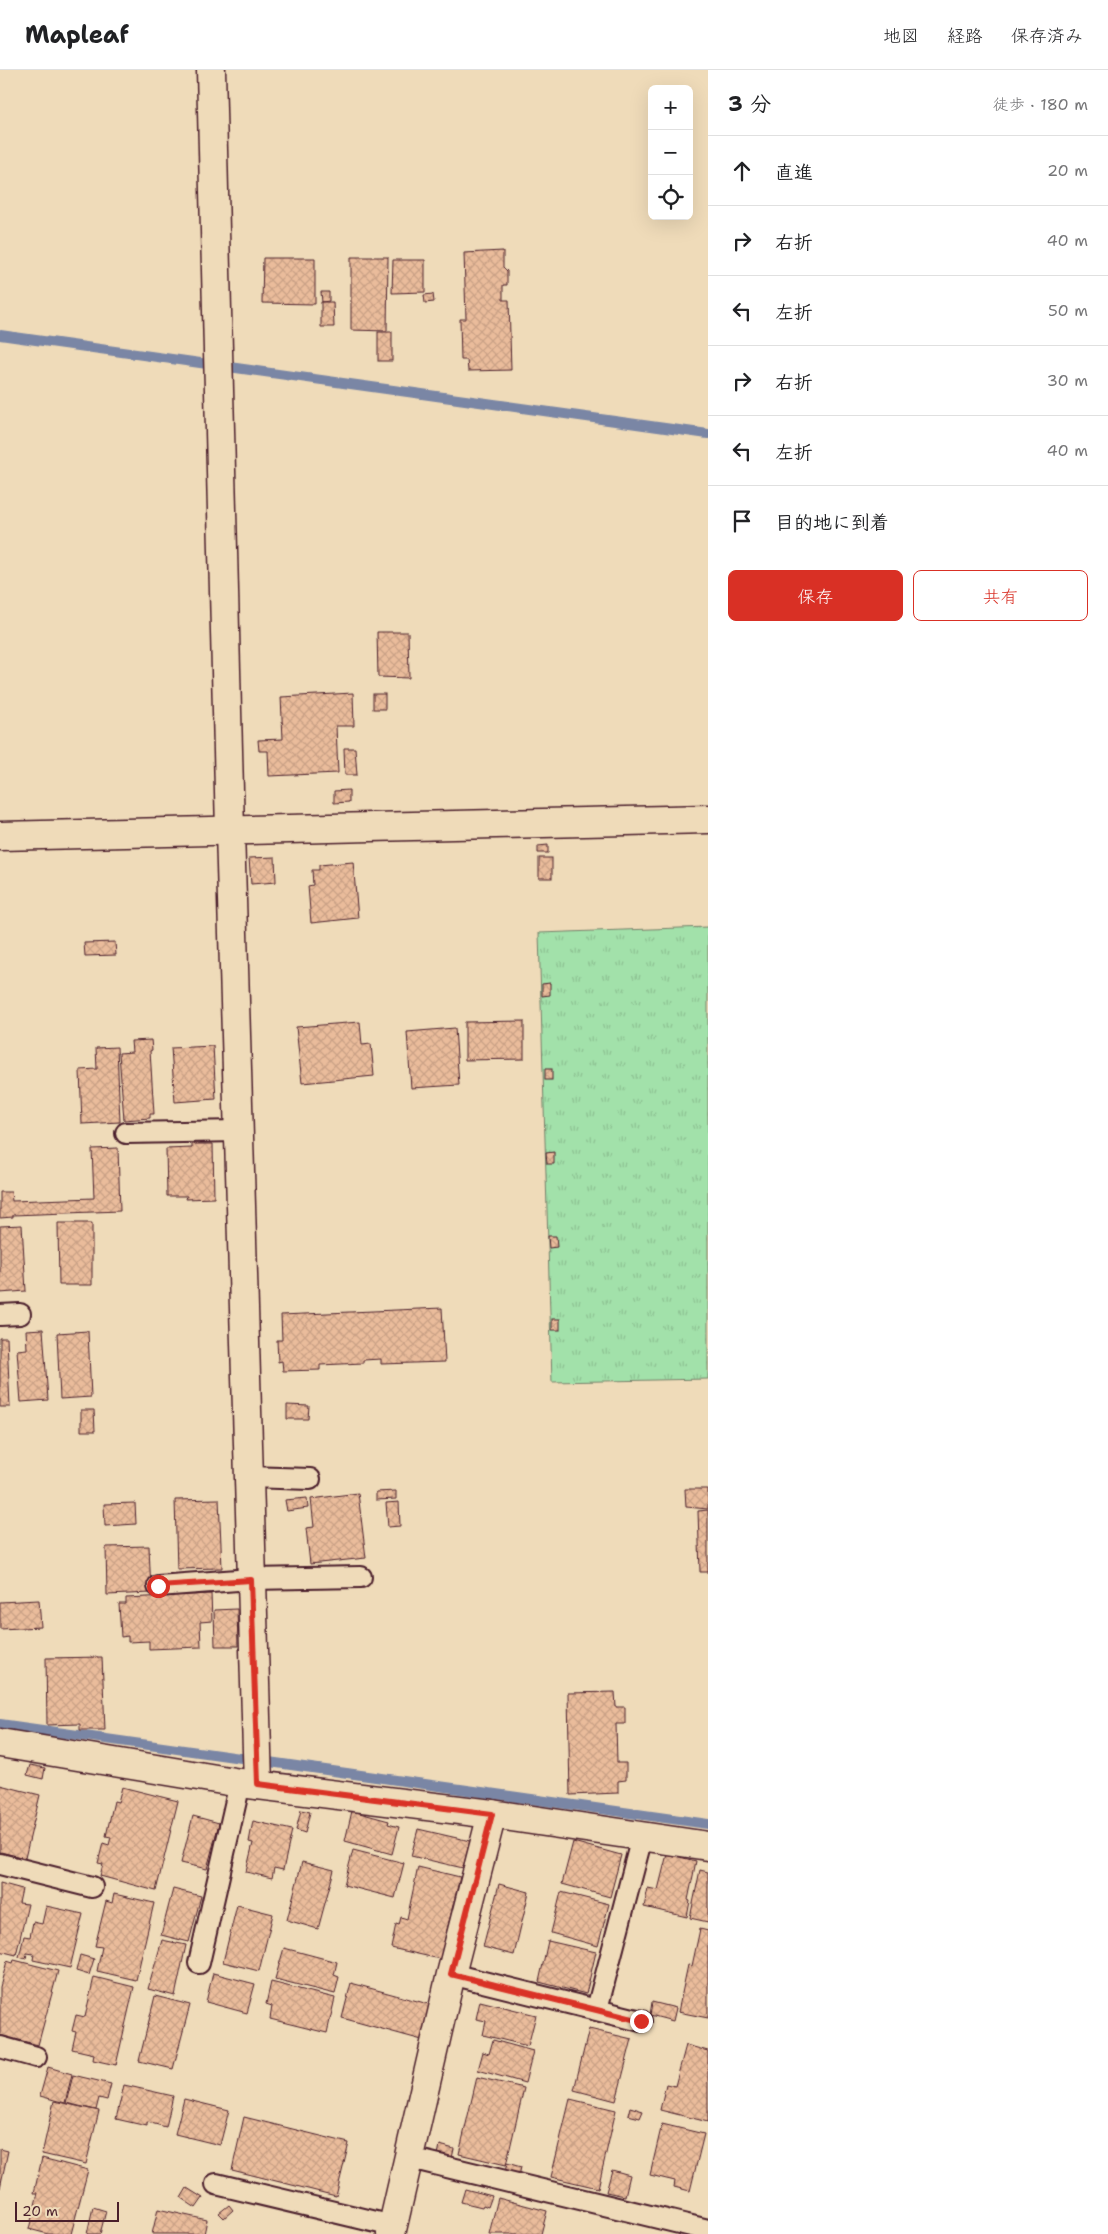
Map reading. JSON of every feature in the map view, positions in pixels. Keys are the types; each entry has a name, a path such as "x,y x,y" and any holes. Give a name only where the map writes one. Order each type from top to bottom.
{"street":[{"path":"211,70 251,1580 249,1784"},
{"path":"0,836 230,832 708,819"},
{"path":"0,1742 249,1784 492,1814 708,1846"},
{"path":"392,2230 451,1974 492,1814"}],"lane":[{"path":"126,1133 239,1132"},
{"path":"248,1477 310,1479"},
{"path":"158,1586 251,1580 361,1577"},
{"path":"199,1963 249,1784"},
{"path":"597,2009 642,1836"},
{"path":"0,1864 92,1887"},
{"path":"451,1974 641,2021"},
{"path":"0,2047 36,2056"},
{"path":"410,2158 708,2230"},
{"path":"216,2184 392,2230"}],"green space":[{"path":"708,927 708,1379 552,1382 539,933"}],"building":[{"path":"503,251 503,267 507,271 507,285 503,285 503,300 509,300 511,370 468,371 467,360 461,360 460,319 466,319 464,253"},
{"path":"351,257 388,257 387,331 351,330"},
{"path":"263,258 315,258 315,304 262,303"},
{"path":"393,260 425,260 425,292 392,293"},
{"path":"321,292 329,292 329,301 322,302"},
{"path":"433,294 434,302 425,303 424,295"},
{"path":"321,302 333,302 334,327 321,327"},
{"path":"378,332 392,332 392,361 378,361"},
{"path":"377,632 408,632 409,678 378,677"},
{"path":"353,693 354,726 336,726 338,773 269,776 268,751 259,751 258,740 283,739 281,697"},
{"path":"373,694 385,694 385,709 373,709"},
{"path":"344,748 355,748 357,775 345,775"},
{"path":"349,790 349,802 334,803 334,791"},
{"path":"548,845 548,853 538,853 538,846"},
{"path":"275,857 276,882 251,884 249,858"},
{"path":"539,858 552,858 552,878 539,878"},
{"path":"353,862 358,918 311,923 308,886 313,885 312,870 319,870 319,865"},
{"path":"115,942 116,955 85,956 84,943"},
{"path":"550,983 550,995 542,996 542,984"},
{"path":"524,1021 524,1059 465,1060 465,1022"},
{"path":"360,1022 362,1045 371,1044 374,1076 302,1083 296,1027"},
{"path":"455,1028 459,1085 411,1088 407,1032"},
{"path":"151,1040 154,1114 150,1114 150,1118 124,1120 119,1053 132,1052 131,1041"},
{"path":"213,1046 216,1099 175,1102 171,1048"},
{"path":"117,1047 120,1122 82,1124 80,1070 97,1069 96,1048"},
{"path":"545,1069 552,1069 552,1080 545,1080"},
{"path":"192,1144 213,1144 214,1198 186,1199 187,1196 167,1196 166,1149 192,1148"},
{"path":"118,1148 120,1211 13,1215 13,1217 0,1218 0,1192 11,1192 12,1201 94,1198 92,1149"},
{"path":"554,1152 554,1164 547,1164 546,1153"},
{"path":"58,1223 92,1223 92,1285 59,1285"},
{"path":"22,1225 26,1291 0,1293 0,1226"},
{"path":"548,1236 556,1236 557,1247 549,1248"},
{"path":"442,1308 445,1362 381,1364 381,1359 363,1360 363,1363 320,1365 320,1370 283,1371 282,1361 278,1362 277,1340 282,1340 281,1315"},
{"path":"552,1319 560,1319 560,1330 552,1330"},
{"path":"43,1329 48,1400 21,1402 17,1350 27,1349 26,1330"},
{"path":"88,1331 91,1397 60,1399 57,1333"},
{"path":"0,1338 7,1338 10,1407 0,1407"},
{"path":"287,1405 309,1406 308,1419 287,1419"},
{"path":"81,1410 94,1410 95,1431 81,1431"},
{"path":"685,1489 708,1489 708,1509 686,1507"},
{"path":"396,1491 396,1499 376,1500 376,1492"},
{"path":"358,1493 366,1558 310,1564 306,1528 314,1527 311,1499"},
{"path":"307,1498 308,1508 287,1511 285,1500"},
{"path":"219,1499 222,1568 177,1569 175,1500"},
{"path":"399,1502 400,1526 388,1527 386,1503"},
{"path":"135,1503 136,1524 105,1526 104,1504"},
{"path":"708,1510 708,1572 700,1572 698,1511"},
{"path":"149,1546 151,1593 107,1595 106,1547"},
{"path":"211,1594 212,1621 200,1622 201,1647 149,1649 149,1641 128,1642 128,1636 121,1637 119,1604 126,1604 126,1598"},
{"path":"39,1600 41,1627 0,1629 0,1602"},
{"path":"237,1609 238,1646 215,1646 214,1610"},
{"path":"102,1657 105,1730 80,1730 80,1724 47,1725 46,1658"},
{"path":"615,1692 616,1707 625,1707 625,1724 616,1724 617,1763 626,1763 626,1780 618,1781 618,1793 570,1795 568,1693"},
{"path":"30,1765 45,1768 43,1779 27,1775"},
{"path":"0,1785 40,1795 25,1858 0,1852"},
{"path":"122,1787 178,1801 156,1891 100,1876 103,1864 98,1863 103,1843 109,1845 111,1837 106,1836 114,1801 118,1802"},
{"path":"301,1810 310,1812 305,1833 296,1830"},
{"path":"352,1811 389,1821 388,1824 399,1827 392,1854 345,1841"},
{"path":"193,1816 219,1823 207,1869 181,1863"},
{"path":"253,1821 292,1830 283,1870 274,1868 272,1878 246,1872 253,1843 249,1842"},
{"path":"418,1829 470,1841 463,1868 411,1856"},
{"path":"573,1842 621,1855 610,1897 562,1884"},
{"path":"353,1850 404,1863 395,1898 344,1885"},
{"path":"667,1854 696,1861 688,1900 690,1901 687,1917 644,1907 648,1888 658,1890"},
{"path":"302,1862 334,1870 318,1929 287,1920"},
{"path":"418,1867 460,1877 440,1959 391,1948 396,1924 399,1925 401,1917 407,1919"},
{"path":"700,1870 708,1872 708,1922 690,1918"},
{"path":"0,1883 22,1889 19,1903 28,1904 16,1955 0,1951"},
{"path":"499,1884 529,1892 514,1955 483,1947"},
{"path":"173,1889 201,1896 189,1942 161,1935"},
{"path":"561,1892 609,1904 598,1946 551,1933"},
{"path":"114,1894 154,1903 136,1980 97,1971 102,1947 95,1946 106,1901 112,1903"},
{"path":"237,1905 273,1914 259,1971 223,1962"},
{"path":"46,1906 83,1914 70,1968 33,1960 34,1954 27,1953 26,1959 19,1957 24,1936 30,1937 33,1922 42,1924"},
{"path":"700,1929 708,1931 708,2018 678,2012 688,1965 692,1966"},
{"path":"162,1940 186,1945 175,1996 148,1989"},
{"path":"548,1941 596,1952 586,1994 539,1982"},
{"path":"284,1948 337,1962 334,1975 339,1977 335,1994 275,1979"},
{"path":"80,1955 94,1959 89,1975 76,1971"},
{"path":"14,1960 58,1971 38,2045 0,2035 0,1987 7,1961 13,1963"},
{"path":"213,1973 255,1984 247,2013 206,2002"},
{"path":"94,1977 134,1987 116,2065 93,2060 94,2054 72,2049 76,2032 72,2031 76,2015 85,2017"},
{"path":"271,1982 335,1998 327,2033 270,2019 272,2006 266,2004"},
{"path":"351,1983 432,2005 422,2040 342,2018"},
{"path":"155,1996 190,2005 173,2069 139,2061"},
{"path":"480,2001 536,2015 528,2046 483,2035 486,2021 476,2019"},
{"path":"652,2002 676,2008 673,2021 650,2015"},
{"path":"589,2029 632,2039 616,2101 574,2090"},
{"path":"493,2040 533,2051 525,2083 478,2070 483,2052 489,2054"},
{"path":"686,2045 708,2051 708,2122 660,2110 666,2084 675,2086"},
{"path":"48,2067 72,2074 65,2103 40,2096"},
{"path":"73,2075 111,2084 107,2100 99,2098 96,2110 66,2103"},
{"path":"477,2077 524,2088 506,2165 459,2154"},
{"path":"124,2085 173,2096 166,2127 147,2122 147,2126 116,2119"},
{"path":"184,2099 229,2110 220,2145 175,2134"},
{"path":"570,2099 616,2110 598,2188 551,2177"},
{"path":"54,2101 99,2111 86,2164 42,2154"},
{"path":"630,2107 643,2111 640,2118 628,2115"},
{"path":"244,2117 349,2143 336,2196 232,2170"},
{"path":"662,2124 704,2134 690,2191 674,2187 675,2181 650,2175"},
{"path":"440,2145 454,2149 452,2158 438,2155"},
{"path":"0,2149 8,2151 0,2188"},
{"path":"42,2158 88,2170 71,2234 48,2234 29,2229 38,2193 34,2193"},
{"path":"507,2163 521,2167 519,2176 505,2172"},
{"path":"612,2170 630,2175 625,2196 606,2192"},
{"path":"187,2188 203,2198 196,2208 181,2198"},
{"path":"465,2189 492,2196 488,2207 461,2202"},
{"path":"498,2198 547,2211 541,2234 489,2234"},
{"path":"229,2205 233,2210 224,2218 219,2213"},
{"path":"93,2207 106,2211 100,2234 87,2234"},
{"path":"158,2209 207,2220 204,2234 152,2234"}],"waterway":[{"path":"0,335 708,434"},
{"path":"0,1724 708,1824"}],"route":[{"path":"158,1586 251,1580 258,1784 492,1814 451,1974 641,2021"}]}
